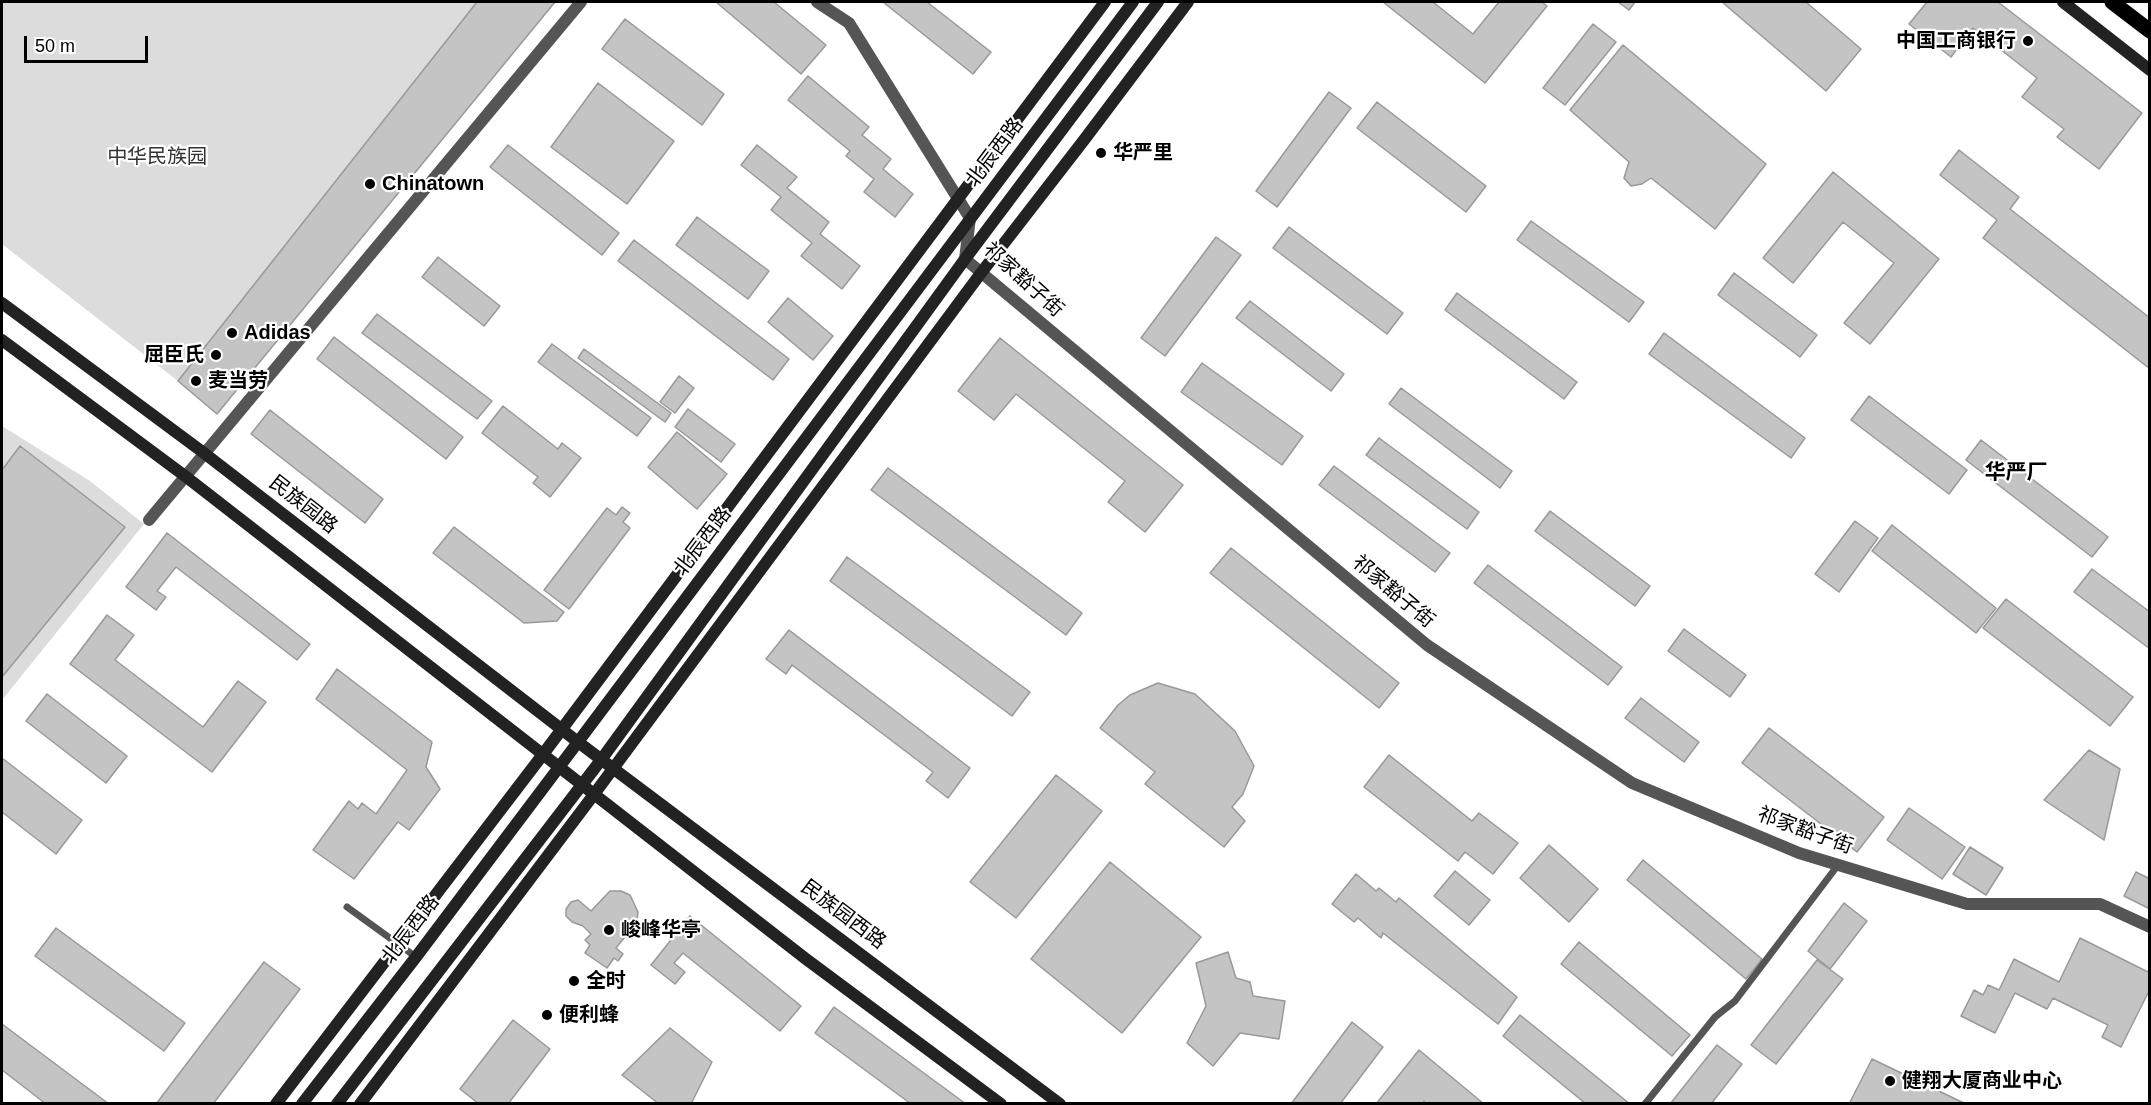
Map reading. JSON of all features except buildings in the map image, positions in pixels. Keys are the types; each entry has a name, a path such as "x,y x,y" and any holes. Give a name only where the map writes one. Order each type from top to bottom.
{"main road":[{"name":"北辰西路","path":"276,1104 544,753 1105,2"},
{"name":"北辰西路","path":"302,1104 416,957 1133,2"},
{"name":"北辰西路","path":"337,1104 601,760 965,259 1158,2"},
{"path":"360,1104 613,769 981,273 1188,2"},
{"path":"2063,2 2150,70"},
{"path":"2112,2 2150,31"},
{"name":"民族园路","path":"2,303 204,453 601,760"},
{"path":"2,340 185,476 806,959 1001,1104"},
{"name":"民族园西路","path":"601,760 1060,1104"},
{"path":"418,996 465,963"}],"street":[{"path":"149,520 581,2"},
{"path":"817,2 849,23 970,218"},
{"name":"祁家豁子街","path":"970,218 965,259 981,273 1427,645 1632,783 1799,853 1967,904 2100,904 2150,927"}],"lane":[{"path":"1645,1104 1715,1017 1736,1001 1838,865"},
{"path":"347,907 416,957"}],"green space":[{"name":"中华民族园","path":"2,2 477,2 178,381 2,244"},
{"path":"2,426 90,481 144,524 2,700"}],"place":[{"name":"中国工商银行","path":"2028,41"},
{"name":"华严里","path":"1101,153"},
{"name":"Chinatown","path":"370,184"},
{"name":"Adidas","path":"232,333"},
{"name":"屈臣氏","path":"216,355"},
{"name":"麦当劳","path":"196,381"},
{"name":"峻峰华亭","path":"609,930"},
{"name":"全时","path":"574,981"},
{"name":"便利蜂","path":"547,1015"},
{"name":"健翔大厦商业中心","path":"1890,1081"}],"district":[{"name":"华严厂","path":"2016,473"}]}
